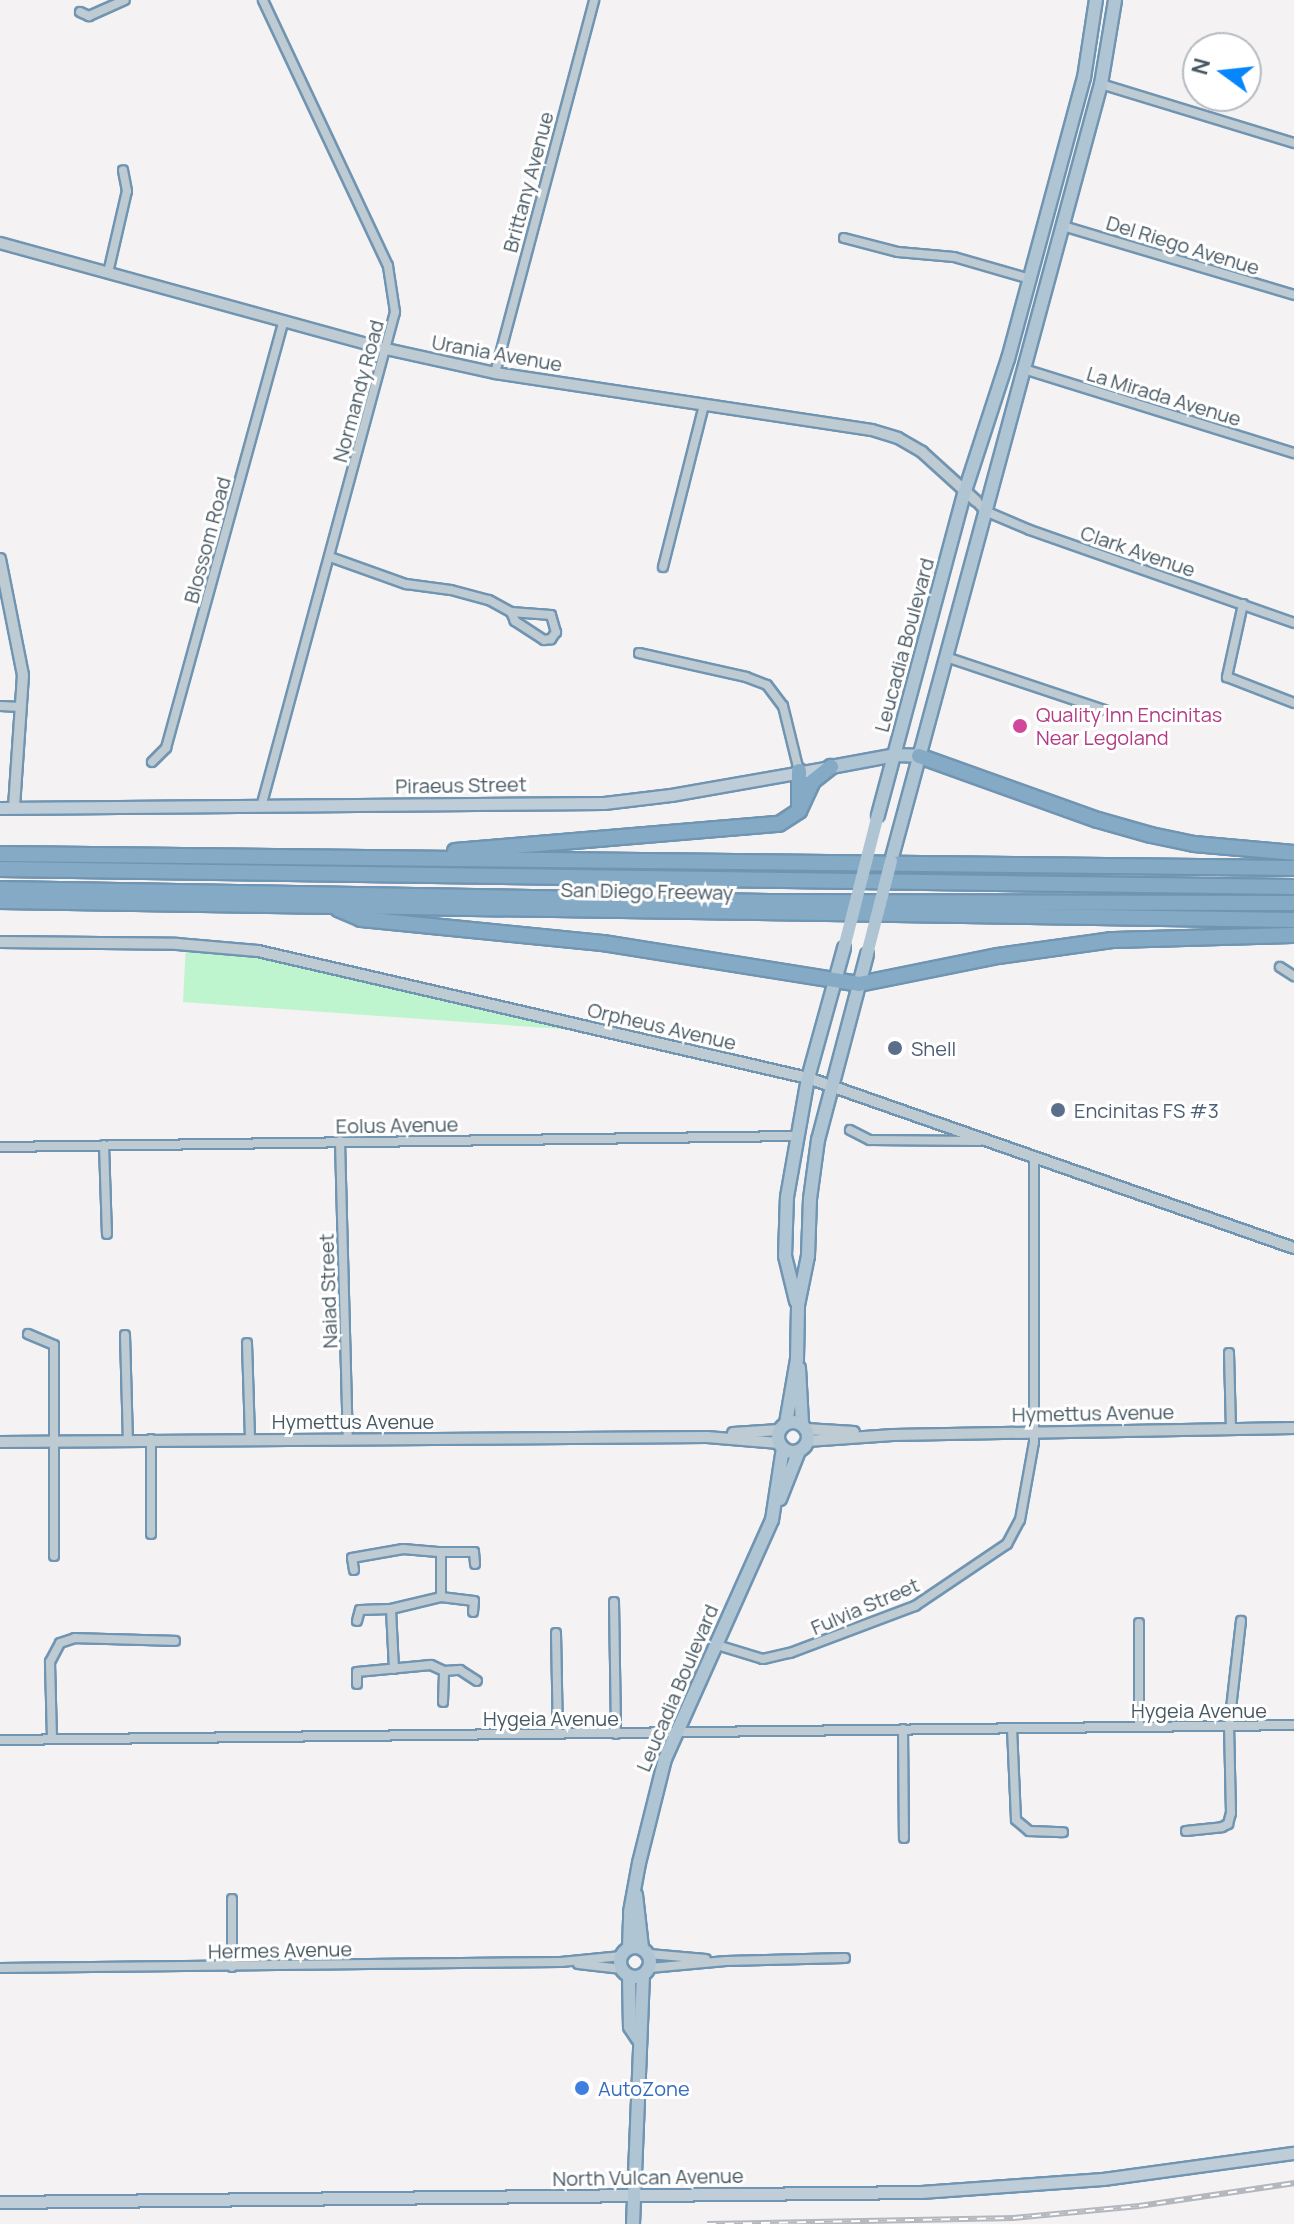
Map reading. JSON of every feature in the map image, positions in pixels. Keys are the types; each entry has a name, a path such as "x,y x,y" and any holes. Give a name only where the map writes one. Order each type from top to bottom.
{"highway":[{"path":"919,756 1098,820 1151,835 1194,844 1294,853"},
{"path":"367,858 779,824 799,811 813,781 831,767"},
{"path":"799,771 799,811"},
{"name":"San Diego Freeway","path":"0,854 1294,868"},
{"path":"0,869 1294,887"},
{"path":"0,889 829,903 1294,903"},
{"name":"San Diego Freeway","path":"0,901 1294,920"},
{"path":"331,906 361,919 603,943 859,984 998,956 1112,940 1294,935"}],"main road":[{"name":"Leucadia Boulevard","path":"798,1305 785,1256 787,1197 795,1136 808,1078 965,491 1030,279 1084,78 1096,0"},
{"name":"Leucadia Boulevard","path":"776,1505 782,1436 797,1359 798,1305 808,1256 810,1199 818,1140 946,657 981,506 1024,369 1101,84 1115,0"},
{"name":"Piraeus Street","path":"0,808 604,803 671,795 895,755 919,756"},
{"name":"Leucadia Boulevard","path":"633,2224 638,2039 630,2027 636,1962 630,1912 649,1813 676,1732 760,1551 803,1436 803,1391 797,1359"},
{"path":"782,1436 803,1436"},
{"path":"782,1436 803,1436"},
{"name":"North Vulcan Avenue","path":"0,2202 930,2192 1103,2179 1294,2153"}],"street":[{"path":"80,12 89,16 125,0"},
{"name":"Normandy Road","path":"261,807 395,312 388,266 263,0"},
{"name":"Brittany Avenue","path":"495,373 594,0"},
{"path":"1101,84 1294,143"},
{"path":"108,273 127,191 123,170"},
{"name":"Del Riego Avenue","path":"1063,226 1294,295"},
{"path":"844,238 898,252 954,257 1030,279"},
{"name":"Urania Avenue","path":"0,243 386,349 495,373 872,430 898,438 922,452 981,506"},
{"name":"Blossom Road","path":"152,762 166,748 284,321"},
{"name":"La Mirada Avenue","path":"1024,369 1294,453"},
{"path":"663,567 704,405"},
{"name":"Clark Avenue","path":"981,506 1294,623"},
{"path":"330,557 406,584 451,590 489,600 511,612 551,615 556,632 551,639 544,640 515,621 511,612"},
{"path":"0,559 19,638 23,675 14,808"},
{"path":"1243,604 1227,677 1294,703"},
{"path":"639,653 746,677 767,685 783,706 799,771"},
{"path":"946,657 1104,710"},
{"path":"0,706 21,707"},
{"name":"Orpheus Avenue","path":"0,942 177,944 258,951 808,1078 1294,1248"},
{"path":"1280,967 1294,976"},
{"path":"850,1130 870,1140 989,1141"},
{"name":"Eolus Avenue","path":"0,1147 795,1136"},
{"name":"Naiad Street","path":"340,1141 348,1439"},
{"path":"104,1145 107,1234"},
{"name":"Fulvia Street","path":"717,1645 763,1659 790,1653 915,1606 1007,1544 1020,1520 1034,1432 1034,1157"},
{"path":"28,1334 54,1345 54,1556"},
{"path":"125,1335 128,1440"},
{"path":"247,1343 250,1439"},
{"path":"1229,1353 1231,1429"},
{"name":"Hymettus Avenue","path":"803,1436 1294,1428"},
{"name":"Hymettus Avenue","path":"0,1442 782,1436"},
{"path":"151,1439 151,1534"},
{"path":"354,1570 352,1558 403,1549 474,1552 475,1564"},
{"path":"441,1552 441,1597"},
{"path":"357,1621 360,1610 391,1609 441,1597 474,1601 473,1612"},
{"path":"614,1602 616,1734"},
{"path":"391,1609 394,1669"},
{"path":"1186,1831 1228,1824 1231,1813 1229,1726 1241,1621"},
{"path":"1139,1623 1139,1727"},
{"path":"556,1633 558,1734"},
{"path":"52,1739 50,1662 60,1643 75,1638 113,1642 175,1641"},
{"path":"357,1684 357,1672 431,1665 444,1671 460,1670 477,1681"},
{"path":"443,1702 444,1671"},
{"name":"Hygeia Avenue","path":"0,1740 1294,1725"},
{"path":"1012,1728 1016,1820 1029,1831 1063,1832"},
{"path":"903,1729 904,1838"},
{"path":"232,1899 232,1967"},
{"name":"Hermes Avenue","path":"0,1968 845,1958"},
{"name":"Hermes Avenue","path":"636,1962 726,1961"}],"green space":[{"path":"203,942 618,1033 183,1002 186,943"}],"railway":[{"path":"707,2224 1014,2218 1139,2206 1294,2183"}],"place":[{"name":"Quality Inn Encinitas Near Legoland","path":"1020,726"},
{"name":"Shell","path":"895,1048"},
{"name":"Encinitas FS #3","path":"1058,1110"},
{"name":"AutoZone","path":"582,2088"}]}
